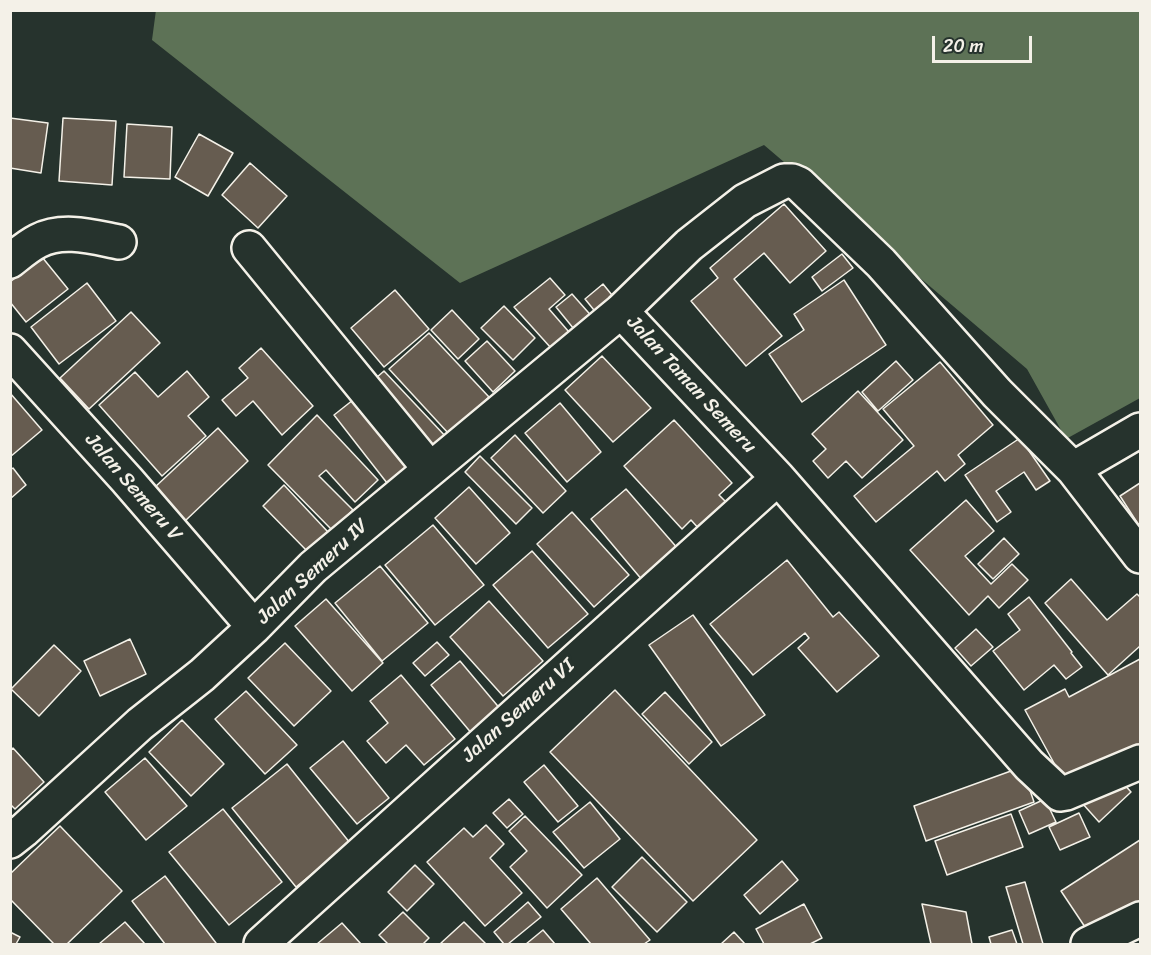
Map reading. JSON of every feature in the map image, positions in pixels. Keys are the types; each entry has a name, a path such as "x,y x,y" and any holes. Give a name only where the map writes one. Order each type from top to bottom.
{"street":[{"name":"Jalan Taman Semeru","path":"1140,556 1073,469 998,393 881,263 799,184 784,181 745,201 689,245 621,310 778,478 1029,765 1060,794 1140,762"},
{"path":"10,261 39,240 60,234 80,235 119,243"},
{"path":"249,248 430,469"},
{"name":"Jalan Semeru IV","path":"10,840 24,830 140,724 202,675 254,627 313,567 621,310"},
{"name":"Jalan Semeru V","path":"10,351 127,480 254,627"},
{"path":"1073,469 1140,430"},
{"name":"Jalan Semeru VI","path":"261,945 778,478"},
{"path":"1088,945 1140,920"}],"green space":[{"path":"156,10 1140,11 1140,398 1066,439 1027,369 764,145 460,283 152,40"}],"building":[{"path":"10,118 48,123 41,173 10,168"},
{"path":"63,118 116,121 112,185 59,181"},
{"path":"127,124 172,127 170,179 124,177"},
{"path":"199,134 233,153 208,196 175,177"},
{"path":"250,163 287,196 258,228 222,195"},
{"path":"784,204 826,251 790,283 764,253 734,279 782,336 746,366 691,301 718,278 710,268"},
{"path":"842,254 853,268 822,291 812,277"},
{"path":"42,257 68,289 26,322 10,302 10,282"},
{"path":"550,278 565,295 549,309 569,332 551,348 514,307"},
{"path":"844,280 886,345 802,402 769,354 804,330 794,314"},
{"path":"87,283 116,321 59,364 31,327"},
{"path":"603,284 616,300 598,315 585,299"},
{"path":"395,290 429,329 384,367 351,328"},
{"path":"572,294 595,320 578,334 556,307"},
{"path":"504,306 535,338 513,360 481,328"},
{"path":"452,310 479,339 458,359 431,330"},
{"path":"131,312 160,343 89,409 60,378"},
{"path":"429,333 489,397 449,434 389,369"},
{"path":"487,341 515,371 493,392 465,361"},
{"path":"261,348 313,406 282,435 253,401 236,416 222,400 248,378 239,368"},
{"path":"602,356 651,408 613,442 565,390"},
{"path":"896,361 913,380 878,411 862,392"},
{"path":"940,362 993,425 958,455 965,464 945,481 937,471 876,522 854,496 914,446 883,409"},
{"path":"187,371 209,397 188,416 206,436 162,476 99,405 135,372 158,397"},
{"path":"384,371 448,439 432,454 367,386"},
{"path":"858,391 903,440 862,478 846,461 828,478 813,461 826,449 812,434"},
{"path":"10,393 42,430 10,457"},
{"path":"358,396 412,464 387,483 334,415"},
{"path":"560,403 601,452 567,482 525,433"},
{"path":"317,415 378,480 355,502 326,470 319,476 353,510 332,530 268,465"},
{"path":"674,420 732,483 719,495 728,504 700,530 691,520 682,529 624,466"},
{"path":"218,428 248,461 185,521 154,488"},
{"path":"515,435 566,491 543,513 491,458"},
{"path":"1020,438 1050,481 1036,490 1024,472 996,491 1011,512 997,522 965,475"},
{"path":"480,456 532,508 516,524 465,472"},
{"path":"13,468 26,485 10,499 10,470"},
{"path":"1140,483 1140,527 1120,496"},
{"path":"284,485 328,532 308,552 263,506"},
{"path":"469,487 510,533 476,564 435,518"},
{"path":"626,489 679,550 643,581 591,519"},
{"path":"966,500 994,531 965,556 991,584 1012,564 1028,580 999,608 988,596 969,615 910,550"},
{"path":"572,512 629,575 594,607 537,544"},
{"path":"433,525 484,585 435,625 385,565"},
{"path":"1004,538 1019,554 993,579 978,564"},
{"path":"532,551 588,614 548,648 493,585"},
{"path":"787,560 833,617 839,612 879,656 837,692 798,648 809,638 805,633 753,675 710,624"},
{"path":"380,566 428,623 382,661 335,603"},
{"path":"1071,579 1107,620 1137,594 1140,597 1140,646 1108,675 1045,603"},
{"path":"1029,597 1082,667 1066,679 1054,665 1024,690 993,651 1020,630 1008,614"},
{"path":"326,599 383,663 352,691 295,626"},
{"path":"489,601 543,661 503,696 450,637"},
{"path":"693,615 765,715 721,746 649,645"},
{"path":"976,629 993,647 971,666 955,648"},
{"path":"130,639 146,674 100,696 84,661"},
{"path":"437,642 449,655 425,676 413,663"},
{"path":"285,643 331,691 294,726 248,678"},
{"path":"54,645 81,671 39,716 11,689"},
{"path":"1140,659 1140,747 1067,787 1025,710 1065,689 1069,697"},
{"path":"460,661 507,717 478,741 431,685"},
{"path":"401,675 455,739 424,765 406,745 386,763 367,741 388,723 370,701"},
{"path":"615,690 757,840 693,901 550,752"},
{"path":"246,691 297,745 265,774 215,719"},
{"path":"665,692 712,742 689,764 642,714"},
{"path":"182,720 224,764 191,796 149,752"},
{"path":"343,741 389,798 357,824 310,768"},
{"path":"13,748 44,782 15,809 10,804 10,751"},
{"path":"145,758 187,806 146,840 105,792"},
{"path":"287,764 350,843 296,887 232,808"},
{"path":"544,765 578,806 558,822 524,782"},
{"path":"1022,767 1034,802 926,841 914,806"},
{"path":"1114,773 1131,792 1099,822 1082,803"},
{"path":"509,799 523,814 507,828 493,813"},
{"path":"1045,799 1056,822 1029,834 1019,811"},
{"path":"590,802 620,839 584,868 553,832"},
{"path":"223,809 282,882 229,925 169,852"},
{"path":"1079,813 1090,837 1060,850 1049,827"},
{"path":"1011,814 1023,847 947,875 935,841"},
{"path":"525,816 582,875 547,908 510,867 527,851 509,831"},
{"path":"486,825 504,844 490,858 522,893 485,926 427,862 464,828 473,837"},
{"path":"60,826 122,891 67,944 54,944 10,899 10,874"},
{"path":"1140,840 1140,908 1093,939 1061,891"},
{"path":"642,857 687,902 657,932 612,887"},
{"path":"782,861 798,880 760,914 744,895"},
{"path":"415,865 434,884 407,911 388,892"},
{"path":"165,876 215,944 165,944 132,901"},
{"path":"597,878 650,940 644,944 591,944 561,909"},
{"path":"1025,882 1043,944 1023,944 1006,887"},
{"path":"528,902 541,917 508,944 504,944 494,932"},
{"path":"804,904 822,938 810,944 764,944 756,929"},
{"path":"922,904 966,912 972,944 931,944"},
{"path":"403,912 429,938 423,944 388,944 379,935"},
{"path":"125,922 145,944 99,944"},
{"path":"464,922 486,944 441,943"},
{"path":"342,923 361,944 317,944"},
{"path":"543,930 555,944 526,944"},
{"path":"1012,930 1017,944 991,944 989,937"},
{"path":"10,932 20,937 16,944 10,944"},
{"path":"734,932 745,944 721,944"}]}
